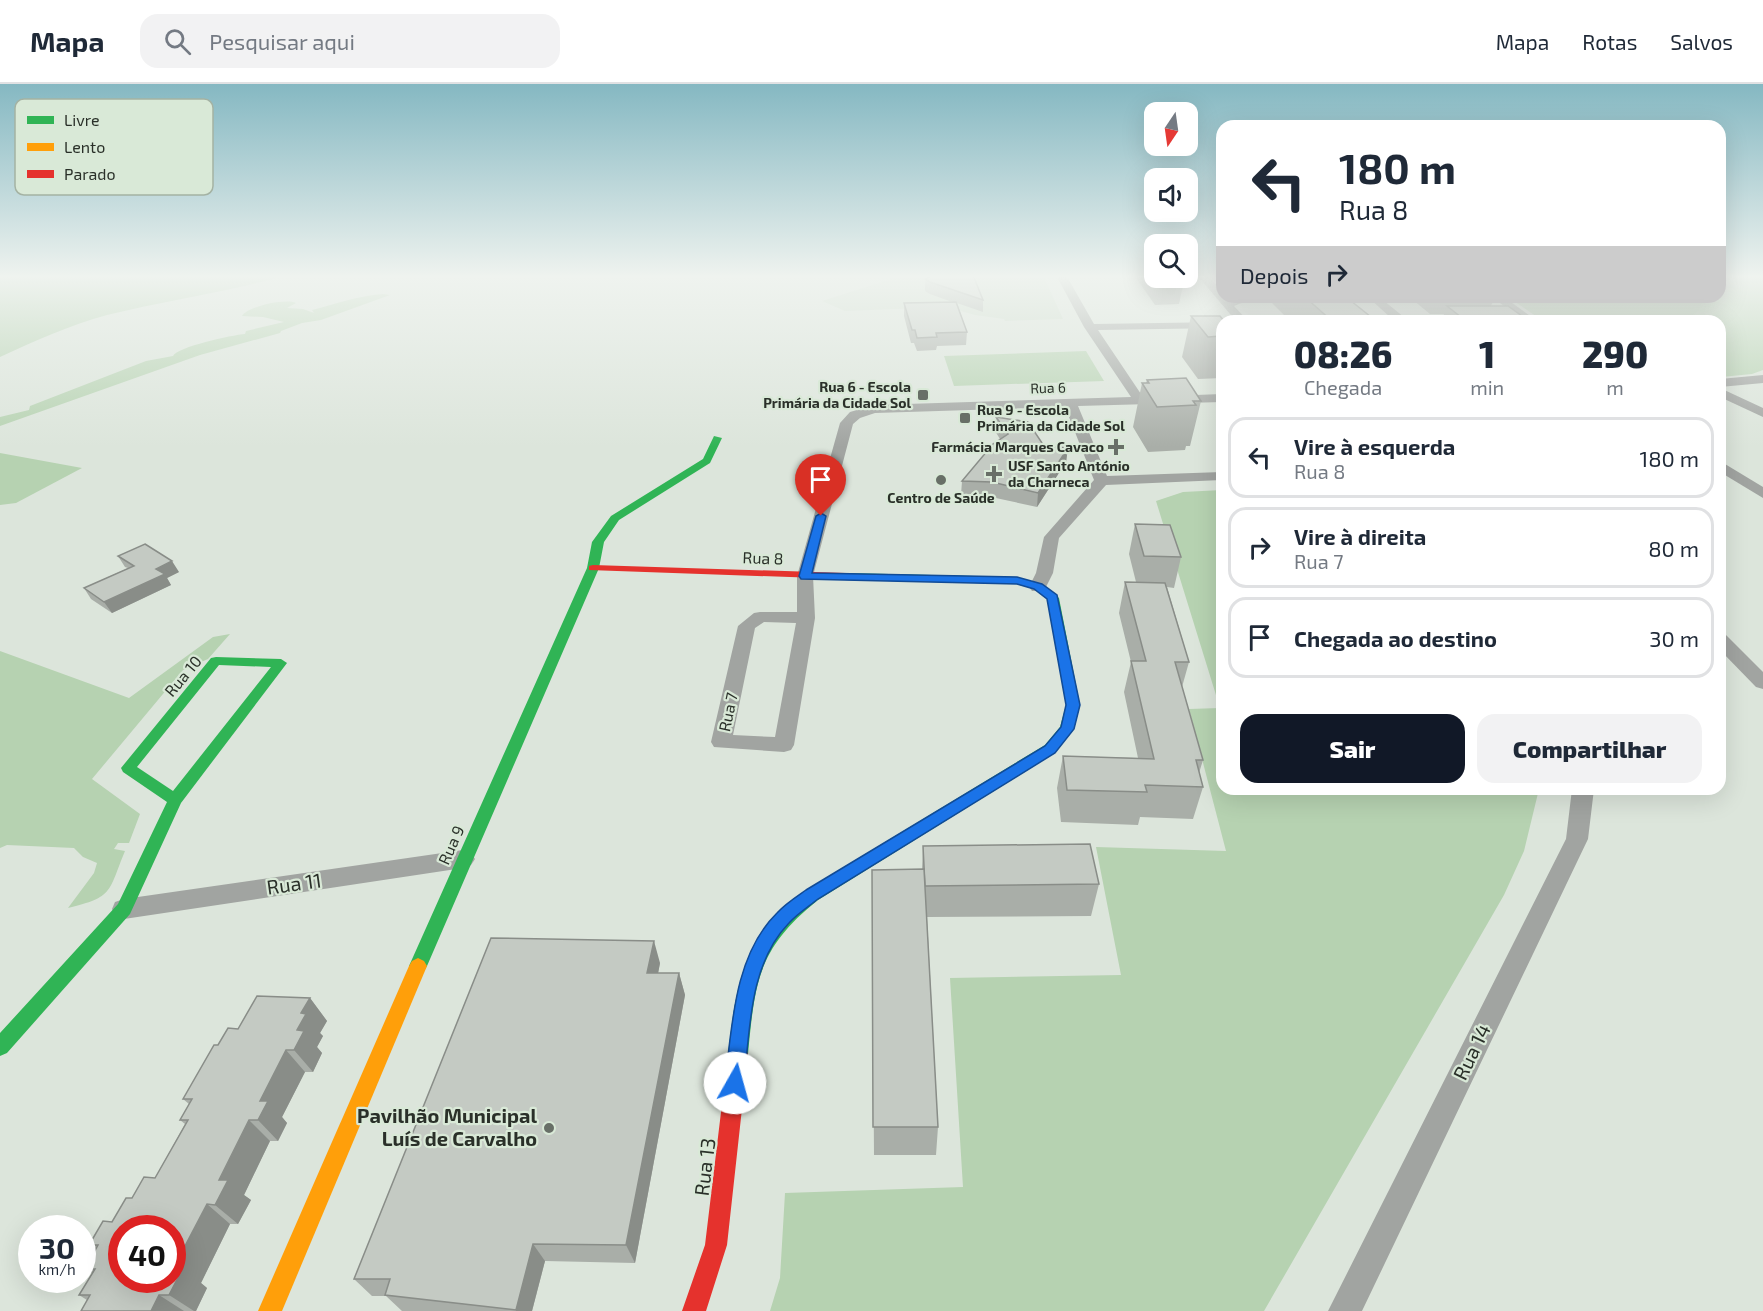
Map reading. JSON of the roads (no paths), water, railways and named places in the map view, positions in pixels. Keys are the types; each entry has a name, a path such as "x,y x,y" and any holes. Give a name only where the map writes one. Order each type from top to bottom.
{"street":[{"path":"1094,332 1139,400"},
{"path":"1726,383 1763,380"},
{"path":"1726,395 1763,413"},
{"name":"Rua 6","path":"874,409 1216,398"},
{"path":"1070,403 1102,481"},
{"name":"Rua 7","path":"806,618 760,617 747,626 722,742 784,745 806,618 805,576 847,423 855,415 874,409"},
{"name":"Rua 9","path":"270,1311 463,859 593,568 598,542 615,518 707,461 717,438"},
{"path":"1726,469 1763,494"},
{"path":"1038,587 1046,574 1048,546 1052,537 1102,481 1216,476"},
{"name":"Rua 8","path":"593,568 1017,581 1038,587"},
{"name":"Rua 13","path":"694,1311 716,1245 745,990 763,946 782,919 812,895 1050,749 1067,729 1073,705 1053,598 1038,587"},
{"path":"1726,645 1763,683"},
{"name":"Rua 10","path":"0,1047 124,909 175,800 281,663 216,661 128,768 175,800"},
{"name":"Rua 14","path":"1345,1311 1577,838 1582,795"},
{"name":"Rua 11","path":"124,909 463,859"}],"place":[{"name":"Rua 6 - Escola Primária da Cidade Sol","path":"923,395"},
{"name":"Rua 9 - Escola Primária da Cidade Sol","path":"965,418"},
{"name":"Farmácia Marques Cavaco","path":"1116,447"},
{"name":"USF Santo António da Charneca","path":"994,474"},
{"name":"Centro de Saúde","path":"941,480"},
{"name":"Pavilhão Municipal Luís de Carvalho","path":"549,1128"}]}
